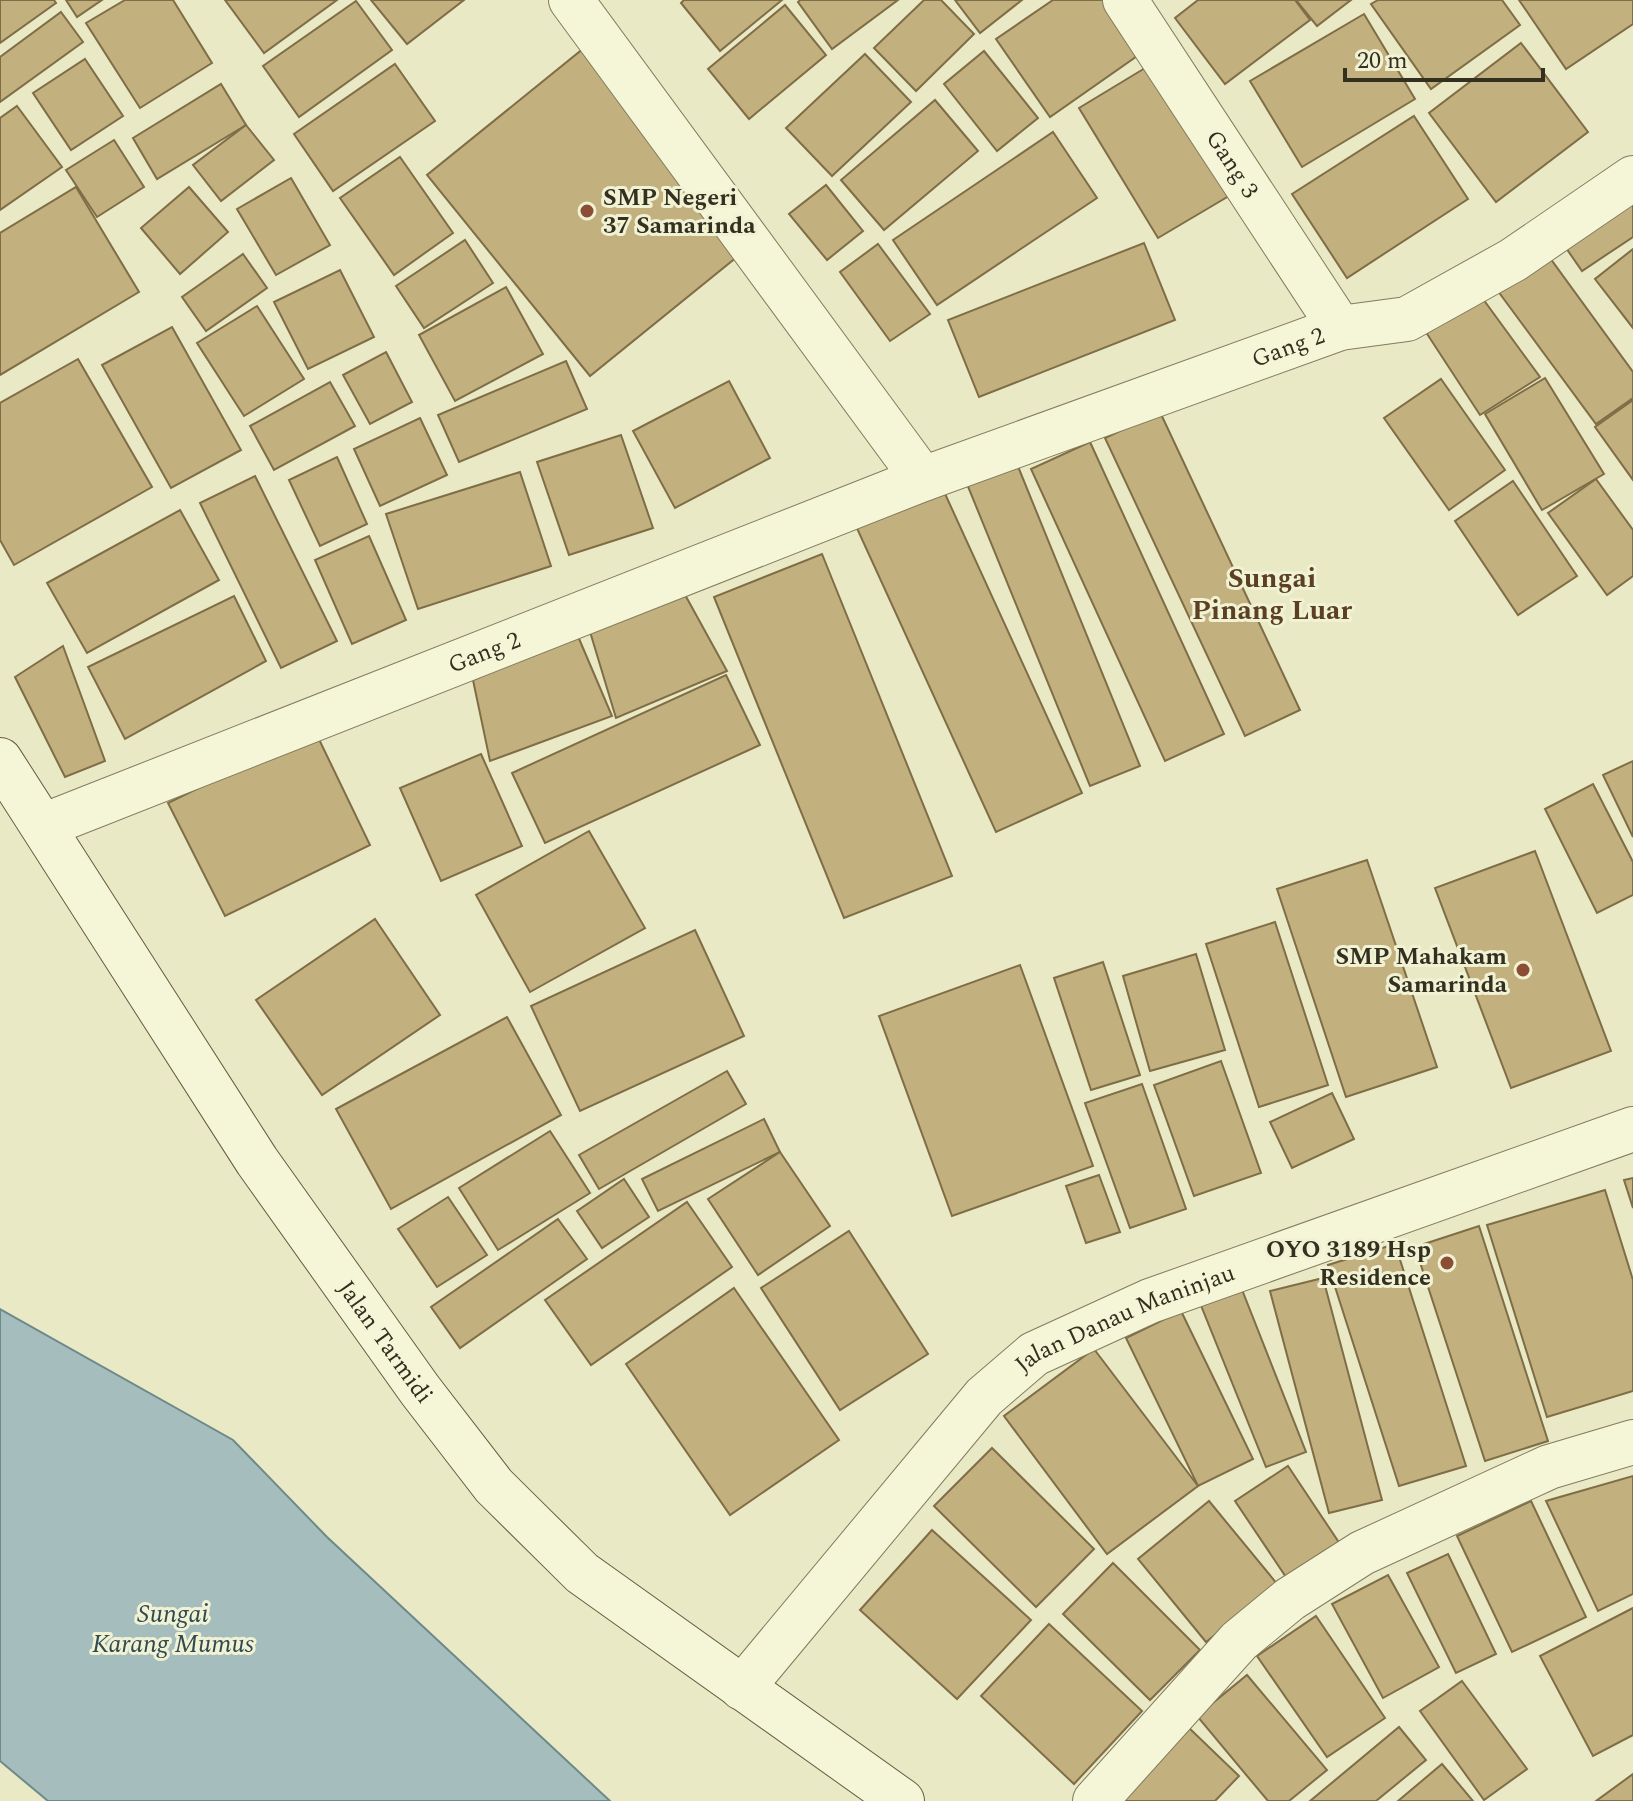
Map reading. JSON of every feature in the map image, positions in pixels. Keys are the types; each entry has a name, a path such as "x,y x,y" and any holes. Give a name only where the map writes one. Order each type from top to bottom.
{"street":[{"path":"571,0 923,479"},
{"name":"Gang 3","path":"1125,0 1340,328"},
{"name":"Gang 2","path":"43,826 923,479 1340,328 1407,319 1513,260 1633,178"},
{"name":"Jalan Tarmidi","path":"0,760 257,1161 420,1390 494,1486 582,1573 902,1801"},
{"name":"Jalan Danau Maninjau","path":"742,1688 984,1397 1034,1354 1150,1301 1633,1129"},
{"path":"1095,1801 1239,1641 1290,1599 1362,1553 1549,1467 1633,1442"}],"water":[{"name":"Sungai Karang Mumus","path":"0,1309 233,1440 327,1537 610,1801 48,1801 0,1761"}],"building":[{"path":"0,0 54,0 56,3 0,43"},
{"path":"66,0 102,0 77,17"},
{"path":"125,0 173,0 212,63 140,108 86,23"},
{"path":"225,0 337,0 264,53"},
{"path":"371,0 464,0 407,44"},
{"path":"684,0 782,0 720,51 681,3"},
{"path":"898,0 832,49 798,2"},
{"path":"924,0 941,0 974,34 916,91 874,48"},
{"path":"955,0 1022,0 980,33"},
{"path":"1053,0 1118,0 1150,47 1050,117 996,39"},
{"path":"1198,0 1295,0 1310,20 1225,84 1175,18"},
{"path":"1296,0 1351,0 1317,26"},
{"path":"1378,0 1502,0 1520,25 1431,89 1371,4"},
{"path":"1519,0 1633,0 1633,24 1566,69"},
{"path":"356,1 392,50 299,117 263,66"},
{"path":"785,5 826,55 749,119 708,69"},
{"path":"61,12 83,42 0,102 0,57"},
{"path":"1364,14 1415,99 1302,167 1250,81"},
{"path":"1521,43 1588,132 1496,202 1429,113"},
{"name":"SMP Negeri 37 Samarinda","path":"584,48 748,248 590,376 427,175"},
{"path":"984,51 1038,118 997,151 944,84"},
{"path":"865,54 911,102 832,176 786,128"},
{"path":"85,59 123,116 71,150 33,93"},
{"path":"1155,62 1234,193 1158,238 1079,108"},
{"path":"395,64 435,121 333,191 294,134"},
{"path":"221,84 246,125 157,179 133,138"},
{"path":"935,100 978,151 884,230 841,180"},
{"path":"17,106 62,167 0,210 0,118"},
{"path":"1414,116 1468,199 1347,278 1292,194"},
{"path":"246,125 274,160 221,201 193,165"},
{"path":"1053,132 1097,198 937,305 893,240"},
{"path":"114,140 144,187 97,217 66,170"},
{"path":"400,157 453,233 394,275 340,198"},
{"path":"291,178 330,245 276,275 237,209"},
{"path":"826,185 863,231 827,260 789,214"},
{"path":"76,187 139,292 0,375 0,233"},
{"path":"189,187 228,232 180,274 141,228"},
{"path":"1633,203 1633,237 1582,271 1557,235"},
{"path":"465,240 493,283 424,328 396,286"},
{"path":"1144,243 1175,320 979,397 948,320"},
{"path":"878,244 930,314 890,341 840,272"},
{"path":"1542,247 1633,372 1633,398 1596,424 1492,283"},
{"path":"1633,249 1633,328 1595,279"},
{"path":"243,254 267,288 206,331 182,297"},
{"path":"340,270 374,337 308,369 274,302"},
{"path":"506,287 543,354 455,401 419,335"},
{"path":"1475,288 1540,377 1480,415 1416,317"},
{"path":"257,306 304,379 244,416 197,343"},
{"path":"172,327 241,450 171,488 102,365"},
{"path":"386,352 412,402 370,424 343,375"},
{"path":"78,359 152,487 14,565 0,540 0,403"},
{"path":"566,361 587,409 459,462 438,415"},
{"path":"1545,378 1604,474 1542,510 1485,414"},
{"path":"1441,379 1505,470 1449,510 1384,418"},
{"path":"729,381 770,458 675,508 633,431"},
{"path":"330,382 355,426 274,470 250,426"},
{"path":"1633,400 1633,480 1595,427"},
{"path":"1160,412 1300,710 1245,736 1105,438"},
{"path":"420,418 447,475 380,506 354,449"},
{"path":"621,435 653,528 569,555 537,462"},
{"path":"1090,442 1224,734 1165,761 1031,469"},
{"path":"337,457 367,524 320,546 289,480"},
{"path":"1017,464 1140,766 1090,786 967,484"},
{"path":"520,472 551,566 418,609 386,514"},
{"path":"255,476 337,641 281,668 200,503"},
{"path":"1596,479 1633,530 1633,576 1607,595 1548,513"},
{"path":"1513,481 1577,576 1518,615 1455,521"},
{"path":"941,485 1082,793 996,832 855,524"},
{"path":"180,510 219,580 87,653 47,583"},
{"path":"369,536 406,620 352,644 315,560"},
{"path":"822,554 952,876 844,918 714,597"},
{"path":"678,582 727,671 616,718 588,625"},
{"path":"234,596 266,661 125,739 88,667"},
{"path":"577,634 612,716 490,761 473,680"},
{"path":"63,646 105,761 65,777 15,677"},
{"path":"726,675 760,745 545,843 512,773"},
{"path":"315,731 370,845 225,916 168,803"},
{"path":"481,754 522,846 441,881 400,788"},
{"path":"1633,761 1633,837 1603,775"},
{"path":"1593,784 1633,862 1633,895 1597,913 1545,809"},
{"path":"589,831 645,928 530,992 476,895"},
{"name":"SMP Mahakam Samarinda","path":"1535,851 1611,1051 1511,1088 1435,888"},
{"path":"1367,860 1437,1067 1346,1097 1277,889"},
{"path":"375,919 440,1015 322,1095 256,1000"},
{"path":"1275,922 1328,1085 1259,1107 1206,944"},
{"path":"695,930 744,1036 580,1111 531,1006"},
{"path":"1196,954 1225,1050 1150,1071 1123,976"},
{"path":"1103,962 1140,1075 1091,1090 1054,978"},
{"path":"1020,965 1093,1166 952,1216 879,1016"},
{"path":"507,1017 561,1115 391,1209 336,1109"},
{"path":"1221,1061 1261,1173 1194,1196 1154,1085"},
{"path":"727,1071 746,1104 599,1189 579,1155"},
{"path":"1142,1084 1186,1209 1130,1228 1085,1103"},
{"path":"1332,1093 1354,1139 1292,1168 1270,1122"},
{"path":"764,1119 780,1152 658,1211 642,1179"},
{"path":"550,1131 590,1193 498,1250 459,1188"},
{"path":"780,1152 830,1226 758,1275 708,1199"},
{"path":"1099,1175 1120,1232 1086,1243 1066,1186"},
{"path":"1633,1178 1633,1208 1624,1180"},
{"path":"624,1179 649,1217 602,1248 577,1211"},
{"path":"1605,1190 1633,1280 1633,1391 1547,1417 1487,1225"},
{"path":"448,1197 487,1255 437,1287 398,1229"},
{"path":"687,1202 732,1267 591,1365 545,1300"},
{"path":"558,1219 587,1259 460,1348 431,1307"},
{"path":"1479,1226 1548,1441 1485,1461 1415,1247"},
{"path":"849,1231 928,1354 840,1410 761,1288"},
{"path":"1395,1244 1466,1466 1399,1486 1328,1265"},
{"path":"1237,1277 1306,1452 1266,1467 1196,1293"},
{"path":"1323,1278 1382,1500 1329,1513 1270,1291"},
{"path":"734,1288 839,1440 730,1515 626,1364"},
{"path":"1181,1311 1253,1459 1198,1486 1126,1338"},
{"path":"1094,1349 1198,1486 1107,1554 1004,1416"},
{"path":"992,1448 1094,1549 1036,1607 934,1506"},
{"path":"1288,1466 1342,1547 1290,1583 1235,1501"},
{"path":"1633,1476 1633,1594 1598,1611 1546,1501"},
{"path":"1209,1501 1278,1585 1206,1642 1138,1559"},
{"path":"1531,1501 1586,1617 1512,1652 1457,1536"},
{"path":"932,1530 1031,1620 957,1699 860,1610"},
{"path":"1448,1554 1496,1654 1456,1673 1407,1573"},
{"path":"1113,1563 1200,1650 1150,1700 1063,1614"},
{"path":"1388,1575 1439,1667 1383,1698 1332,1604"},
{"path":"1633,1608 1633,1735 1593,1756 1540,1656"},
{"path":"1316,1616 1385,1718 1327,1757 1257,1656"},
{"path":"1049,1624 1142,1711 1074,1784 981,1696"},
{"path":"1247,1675 1327,1770 1289,1801 1268,1801 1197,1716"},
{"path":"1462,1681 1527,1769 1484,1800 1420,1711"},
{"path":"1187,1726 1239,1776 1215,1801 1115,1801"},
{"path":"1399,1727 1426,1760 1376,1801 1310,1801"},
{"path":"1442,1764 1473,1801 1398,1801"},
{"path":"1633,1774 1633,1801 1596,1801"}],"place":[{"name":"SMP Negeri 37 Samarinda","path":"587,211"},
{"name":"SMP Mahakam Samarinda","path":"1523,970"},
{"name":"OYO 3189 Hsp Residence","path":"1447,1263"}],"district":[{"name":"Sungai Pinang Luar","path":"1272,593"}]}
